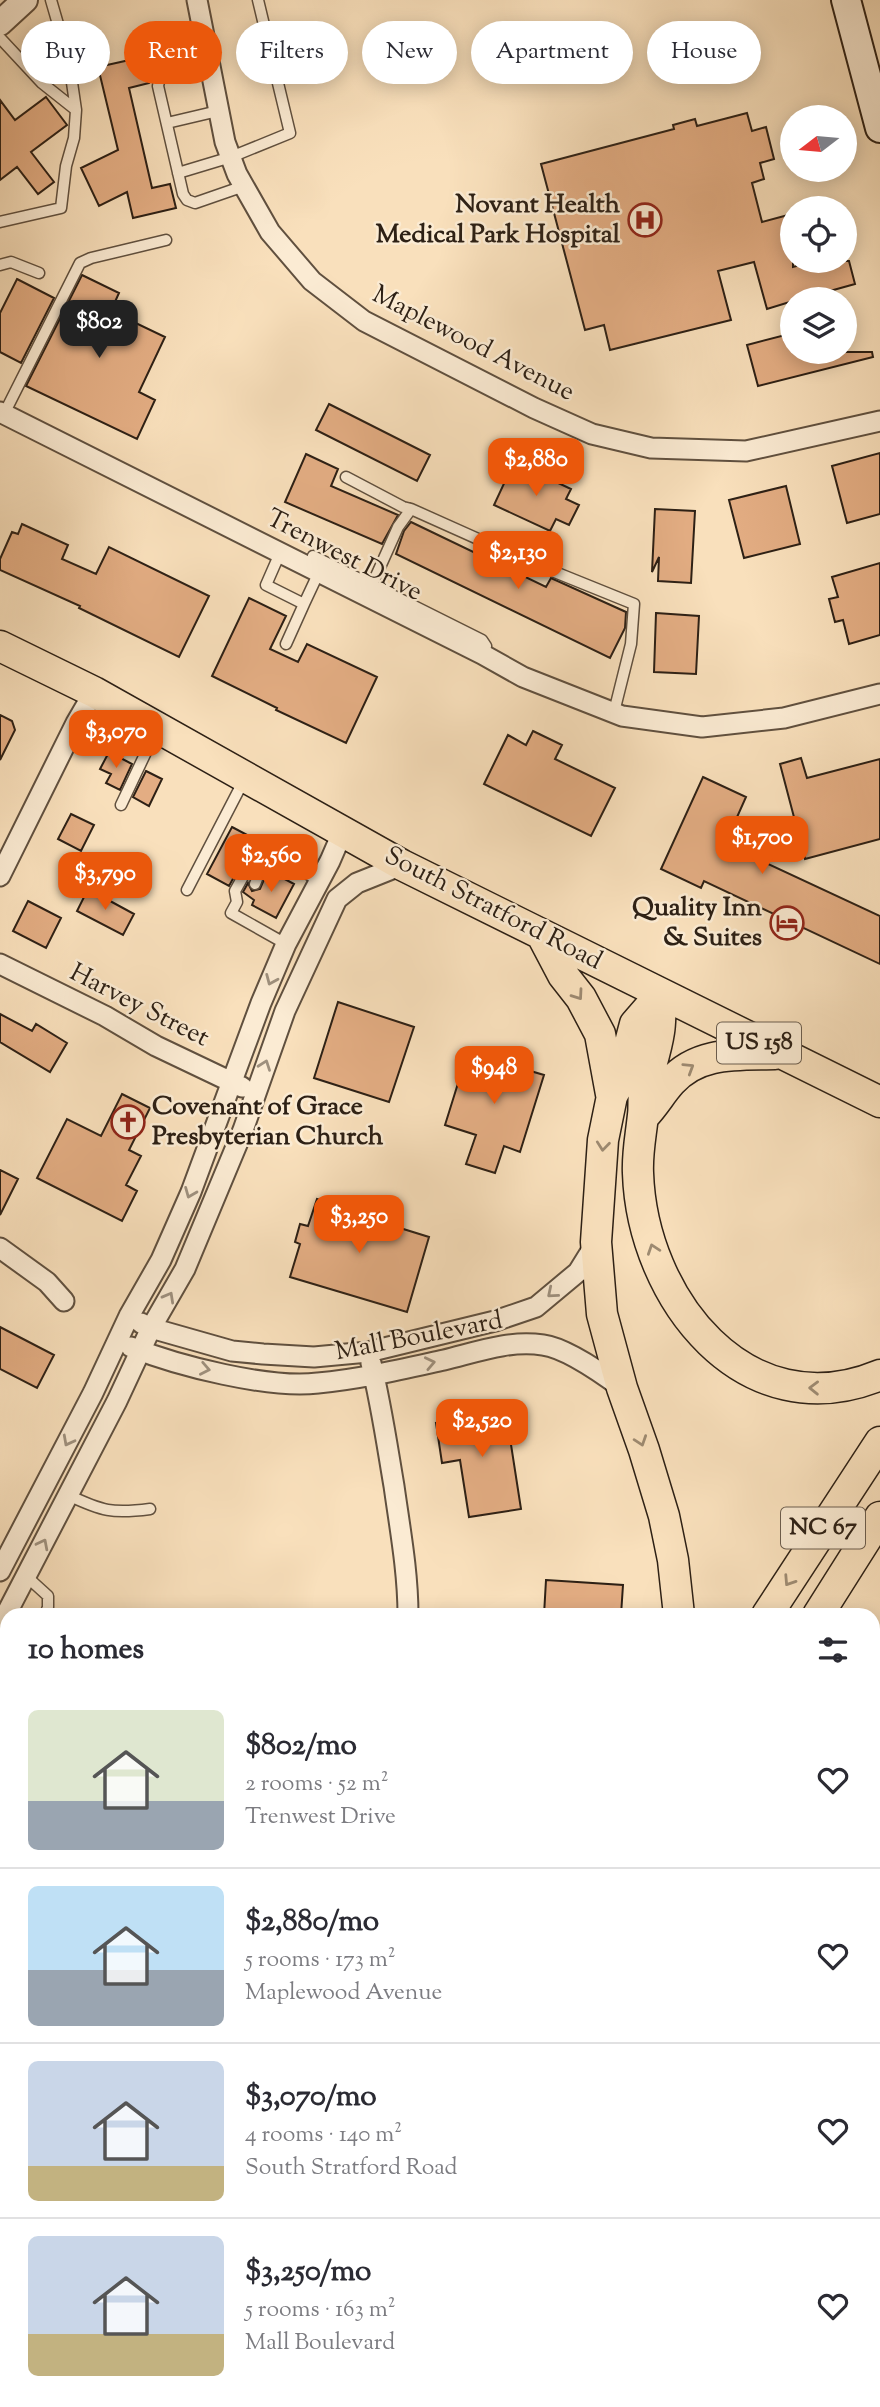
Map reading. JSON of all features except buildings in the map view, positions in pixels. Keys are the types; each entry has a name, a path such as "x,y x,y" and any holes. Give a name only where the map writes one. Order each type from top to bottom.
{"main road":[{"path":"846,0 879,119"},
{"name":"South Stratford Road","path":"0,646 94,692 402,865 880,1102"},
{"path":"543,937 600,1034 612,1096"},
{"path":"661,994 635,1024 620,1082 612,1096 603,1140 596,1242 602,1314 622,1388 664,1516 673,1560 677,1608"},
{"path":"661,994 659,1031 643,1097 638,1147 639,1192 651,1247 665,1280 702,1335 740,1367 761,1378 800,1388 832,1388 856,1384 880,1375"},
{"path":"643,1117 673,1080 696,1063 710,1057 780,1054"},
{"name":"NC 67","path":"773,1608 880,1442"},
{"name":"NC 67","path":"822,1608 880,1517"}],"street":[{"path":"0,23 25,0"},
{"name":"Maplewood Avenue","path":"197,0 201,21"},
{"name":"Maplewood Avenue","path":"213,84 225,142 244,186 270,232 312,281 363,321 534,408 592,433 652,448 746,452 880,421"},
{"name":"Trenwest Drive","path":"2,413 280,553 316,564 523,677 614,712 702,727 784,718 880,694"},
{"path":"0,876 70,733 94,692"},
{"path":"26,1576 3,1566 81,1416 129,1316 161,1261 261,1003 286,944 331,861 342,831"},
{"path":"9,1608 103,1428 151,1328 185,1269 243,1130 285,1011 310,952 337,899 357,883 402,865"},
{"name":"Harvey Street","path":"0,964 105,1016 156,1046 231,1083 255,1091"},
{"name":"Mall Boulevard","path":"129,1316 151,1328 232,1351 314,1357 368,1352 495,1321 537,1307 578,1272 596,1242"},
{"path":"0,1248 47,1282 64,1301"},
{"name":"Mall Boulevard","path":"117,1342 181,1364 256,1379 315,1384 374,1375 502,1344 545,1345 592,1366 622,1388"},
{"path":"368,1352 408,1583 408,1608"},
{"path":"256,1379 263,1354"},
{"path":"81,1416 103,1428"}],"lane":[{"path":"0,222 61,208 66,166 74,138 76,110 69,62 51,0"},
{"path":"178,173 231,157 290,133 258,0"},
{"path":"0,38 42,83 76,110"},
{"path":"158,84 183,194 187,200 195,202 244,186"},
{"path":"167,123 218,111"},
{"path":"2,413 80,263 166,240"},
{"path":"0,265 11,262 39,273"},
{"path":"346,477 403,507 634,604 631,644 614,712"},
{"path":"369,591 398,527 411,509"},
{"path":"280,553 266,584 304,604"},
{"path":"286,644 304,604 316,564"},
{"path":"121,805 158,728"},
{"path":"187,890 246,777"},
{"path":"255,884 257,879 254,870 263,851 319,880"},
{"path":"237,902 235,891 245,873 254,870"},
{"path":"248,896 237,902 231,913 286,944"},
{"path":"68,1496 99,1510 119,1513 150,1509"},
{"path":"26,1576 48,1596 48,1608"}],"place":[{"name":"Novant Health Medical Park Hospital","path":"645,220"},
{"name":"Quality Inn & Suites","path":"787,923"},
{"name":"Covenant of Grace Presbyterian Church","path":"128,1122"}]}
